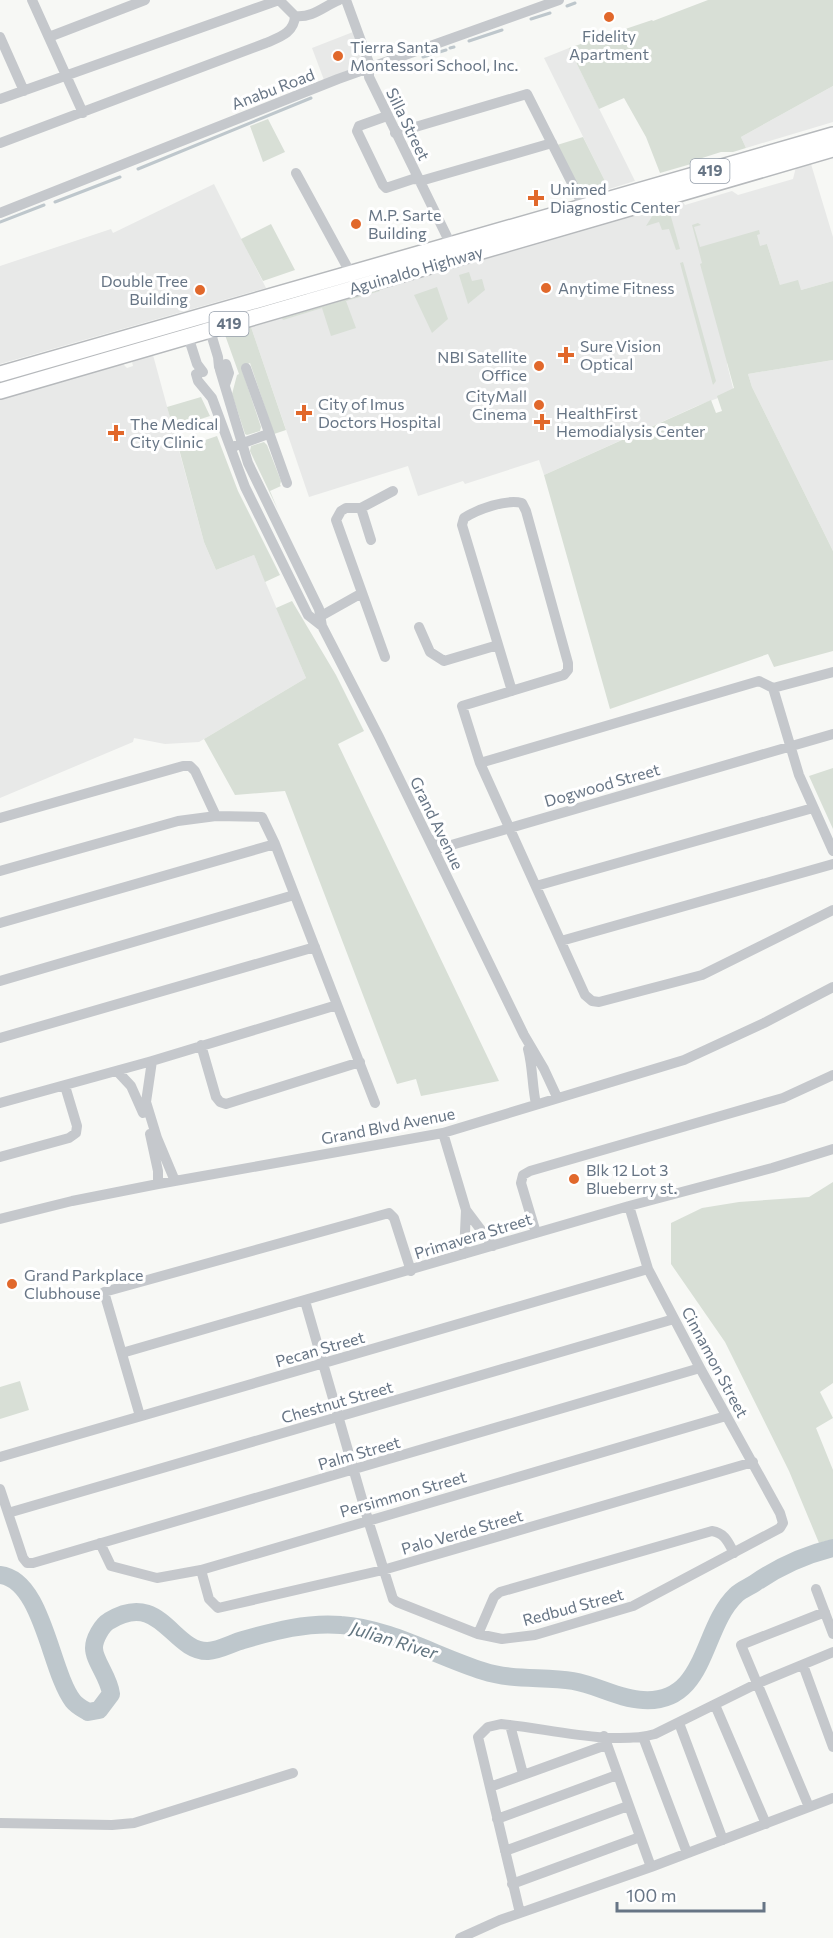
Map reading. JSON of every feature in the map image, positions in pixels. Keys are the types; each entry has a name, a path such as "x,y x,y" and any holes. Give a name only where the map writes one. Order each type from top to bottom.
{"highway":[{"name":"Aguinaldo Highway","path":"0,391 210,330 586,206 833,135"},
{"name":"Aguinaldo Highway","path":"0,374 351,274 455,251 833,149"}],"street":[{"path":"32,0 83,113"},
{"path":"49,37 144,0"},
{"path":"0,99 279,0 295,16 304,17 329,8 339,1"},
{"name":"Anabu Road","path":"0,213 369,68 559,0"},
{"name":"Silla Street","path":"339,1 369,63 369,77 395,134 455,251"},
{"path":"0,143 231,58 285,35 293,27 295,16"},
{"path":"0,37 24,91"},
{"path":"395,134 527,94 580,199 586,206"},
{"path":"387,116 359,126 357,131 386,188 413,179 424,180 552,143"},
{"path":"296,173 351,274"},
{"name":"Grand Avenue","path":"205,315 222,364 229,373 225,386 256,482 287,543 321,621 524,1035 557,1097"},
{"name":"Grand Avenue","path":"188,336 199,372 215,404 244,487 308,615 321,621"},
{"path":"246,369 287,483"},
{"path":"229,448 268,434"},
{"path":"385,657 336,520 341,511 346,508 361,508 393,491"},
{"path":"512,691 462,525 464,518 471,513 513,501 522,503 526,511 568,670 564,675 512,691 462,705 480,763 508,827 585,995 592,1001 599,1002 702,975 833,910"},
{"path":"361,508 371,540"},
{"path":"276,549 287,543"},
{"path":"321,621 362,593"},
{"path":"419,627 430,652 444,661 498,645"},
{"path":"480,763 759,681 773,688 833,672"},
{"path":"773,688 799,775 833,851"},
{"name":"Dogwood Street","path":"427,837 441,848 833,734"},
{"path":"0,818 183,766 190,766 195,771 216,816"},
{"path":"536,886 813,808"},
{"path":"0,871 178,821 216,816 262,817 275,844 375,1102"},
{"path":"0,923 275,844"},
{"path":"561,941 833,864"},
{"path":"0,981 294,895"},
{"path":"0,1038 315,947"},
{"name":"Grand Blvd Avenue","path":"0,1219 72,1201 158,1184 443,1132 684,1060 764,1023 833,987"},
{"path":"0,1103 152,1061 337,1005"},
{"name":"Grand Avenue","path":"524,1035 532,1064 536,1104"},
{"path":"201,1046 216,1097 220,1102 226,1104 360,1062"},
{"path":"152,1061 146,1102 158,1184"},
{"path":"117,1071 131,1086 175,1181"},
{"path":"536,1233 521,1183 523,1175 530,1171 783,1098 833,1075"},
{"path":"0,1157 69,1138 76,1133 77,1126 65,1086"},
{"path":"443,1132 466,1210 464,1254"},
{"name":"Primavera Street","path":"122,1353 833,1149"},
{"name":"Cinnamon Street","path":"629,1206 648,1269 780,1513 783,1523 780,1528"},
{"path":"466,1210 493,1246"},
{"path":"140,1416 104,1292 389,1213 394,1218 411,1271"},
{"name":"Pecan Street","path":"0,1457 648,1269"},
{"name":"Redbud Street","path":"305,1301 390,1594 397,1602 477,1634 502,1639 535,1635 633,1606 780,1528"},
{"name":"Chestnut Street","path":"8,1513 674,1319"},
{"name":"Palm Street","path":"8,1513 23,1558 27,1563 33,1563 700,1368"},
{"name":"Persimmon Street","path":"100,1543 111,1566 157,1578 201,1570 726,1416"},
{"name":"Palo Verde Street","path":"201,1570 209,1599 218,1608 383,1570 753,1462"},
{"path":"0,1489 8,1513"},
{"path":"477,1634 494,1597 500,1592 712,1531 720,1532 726,1538 734,1553"},
{"path":"816,1588 833,1634"},
{"path":"809,1807 741,1645 825,1612"},
{"path":"520,1913 478,1737 488,1727 501,1724 510,1725 605,1741 643,1737 680,1723 756,1684 833,1652"},
{"path":"803,1665 833,1747"},
{"path":"715,1705 766,1824"},
{"path":"680,1723 723,1839"},
{"path":"510,1725 524,1774"},
{"path":"643,1737 687,1853"},
{"path":"490,1787 605,1741"},
{"path":"605,1741 651,1867"},
{"path":"0,1822 112,1825 134,1823 292,1773"},
{"path":"497,1819 617,1775"},
{"path":"460,1938 500,1920 651,1867 833,1798"},
{"path":"504,1851 628,1806"},
{"path":"512,1884 640,1837"}],"shaded area":[{"path":"708,0 833,0 833,86 741,137 746,148 733,152 721,152 660,173 646,137 624,98 599,109 569,48 653,21"},
{"name":"Tierra Santa Montessori School, Inc.","path":"353,32 364,64 324,80 312,48"},
{"path":"569,48 635,181 609,189 544,58"},
{"path":"833,86 833,122 746,148 741,137"},
{"path":"268,119 285,152 263,162 250,126"},
{"path":"583,137 609,189 583,197 557,145"},
{"path":"811,164 833,237 833,281 801,290 780,285 767,244 727,364 734,392 697,406 544,475 539,460 465,484 463,481 418,496 408,466 309,497 251,327 683,202 685,205 732,191 738,195 793,179 796,167"},
{"path":"214,184 266,288 0,364 0,266 111,229 113,233"},
{"path":"668,206 680,249 676,250 669,229 662,230 659,222 646,226 656,210"},
{"path":"698,223 701,225 694,227 700,247 759,230 760,234 757,235 760,246 767,244 780,285 798,280 801,290 833,281 833,360 748,374 752,387 833,551 833,651 774,667 768,654 610,709 544,475 711,400 716,413 722,411 717,396 734,388 700,264 702,263 692,225"},
{"path":"271,224 295,270 263,281 241,239"},
{"path":"683,262 716,381 713,385 680,263"},
{"path":"469,272 472,281 482,279 485,290 468,304 459,275"},
{"path":"437,287 448,319 432,333 414,295"},
{"path":"379,290 346,301 356,328 331,336 322,308 283,320 282,318"},
{"path":"251,327 286,430 274,434 250,363 241,367 261,427 260,431 245,434 232,394 239,374 225,335"},
{"path":"153,355 204,542 216,570 254,555 306,678 199,742 165,744 134,738 133,742 0,798 0,399 123,364 127,368 133,366 132,362"},
{"path":"833,360 833,551 752,387 748,374"},
{"path":"201,397 210,416 173,428 167,407"},
{"path":"217,436 238,491 280,575 265,582 254,555 216,570 204,542 179,449"},
{"path":"264,442 281,481 281,486 270,491 278,510 250,451 251,446"},
{"path":"292,601 336,675 364,731 338,744 499,1081 421,1096 416,1079 397,1084 285,791 235,795 204,739 306,678 276,608"},
{"path":"833,768 833,829 809,776"},
{"path":"833,1182 833,1383 820,1392 833,1418 816,1428 833,1470 833,1539 819,1543 789,1471 725,1342 671,1264 671,1223 702,1208 739,1202 809,1197"},
{"path":"20,1381 29,1410 0,1419 0,1387"}],"waterway":[{"path":"567,6 575,3"},
{"path":"531,19 550,13"},
{"path":"469,41 502,30"},
{"path":"450,48 454,47"},
{"path":"423,57 446,50"},
{"path":"138,169 311,98"},
{"path":"55,202 120,177"},
{"path":"0,222 44,205"},
{"name":"Julian River","path":"0,1575 15,1581 26,1593 36,1609 65,1687 75,1703 88,1712 99,1710 111,1694 94,1648 99,1633 109,1621 127,1613 141,1612 154,1617 196,1649 208,1651 291,1628 329,1624 359,1627 395,1637 494,1674 573,1681 625,1697 643,1700 664,1698 680,1690 700,1661 725,1609 738,1593 792,1562 833,1548"}],"place":[{"name":"Fidelity Apartment","path":"609,17"},
{"name":"Tierra Santa Montessori School, Inc.","path":"338,56"},
{"name":"Unimed Diagnostic Center","path":"536,198"},
{"name":"M.P. Sarte Building","path":"356,224"},
{"name":"Anytime Fitness","path":"546,288"},
{"name":"Double Tree Building","path":"200,290"},
{"name":"Sure Vision Optical","path":"566,355"},
{"name":"NBI Satellite Office","path":"539,366"},
{"name":"CityMall Cinema","path":"539,405"},
{"name":"City of Imus Doctors Hospital","path":"304,413"},
{"name":"HealthFirst Hemodialysis Center","path":"542,422"},
{"name":"The Medical City Clinic","path":"116,433"},
{"name":"Blk 12 Lot 3 Blueberry st.","path":"574,1179"},
{"name":"Grand Parkplace Clubhouse","path":"12,1284"}]}
